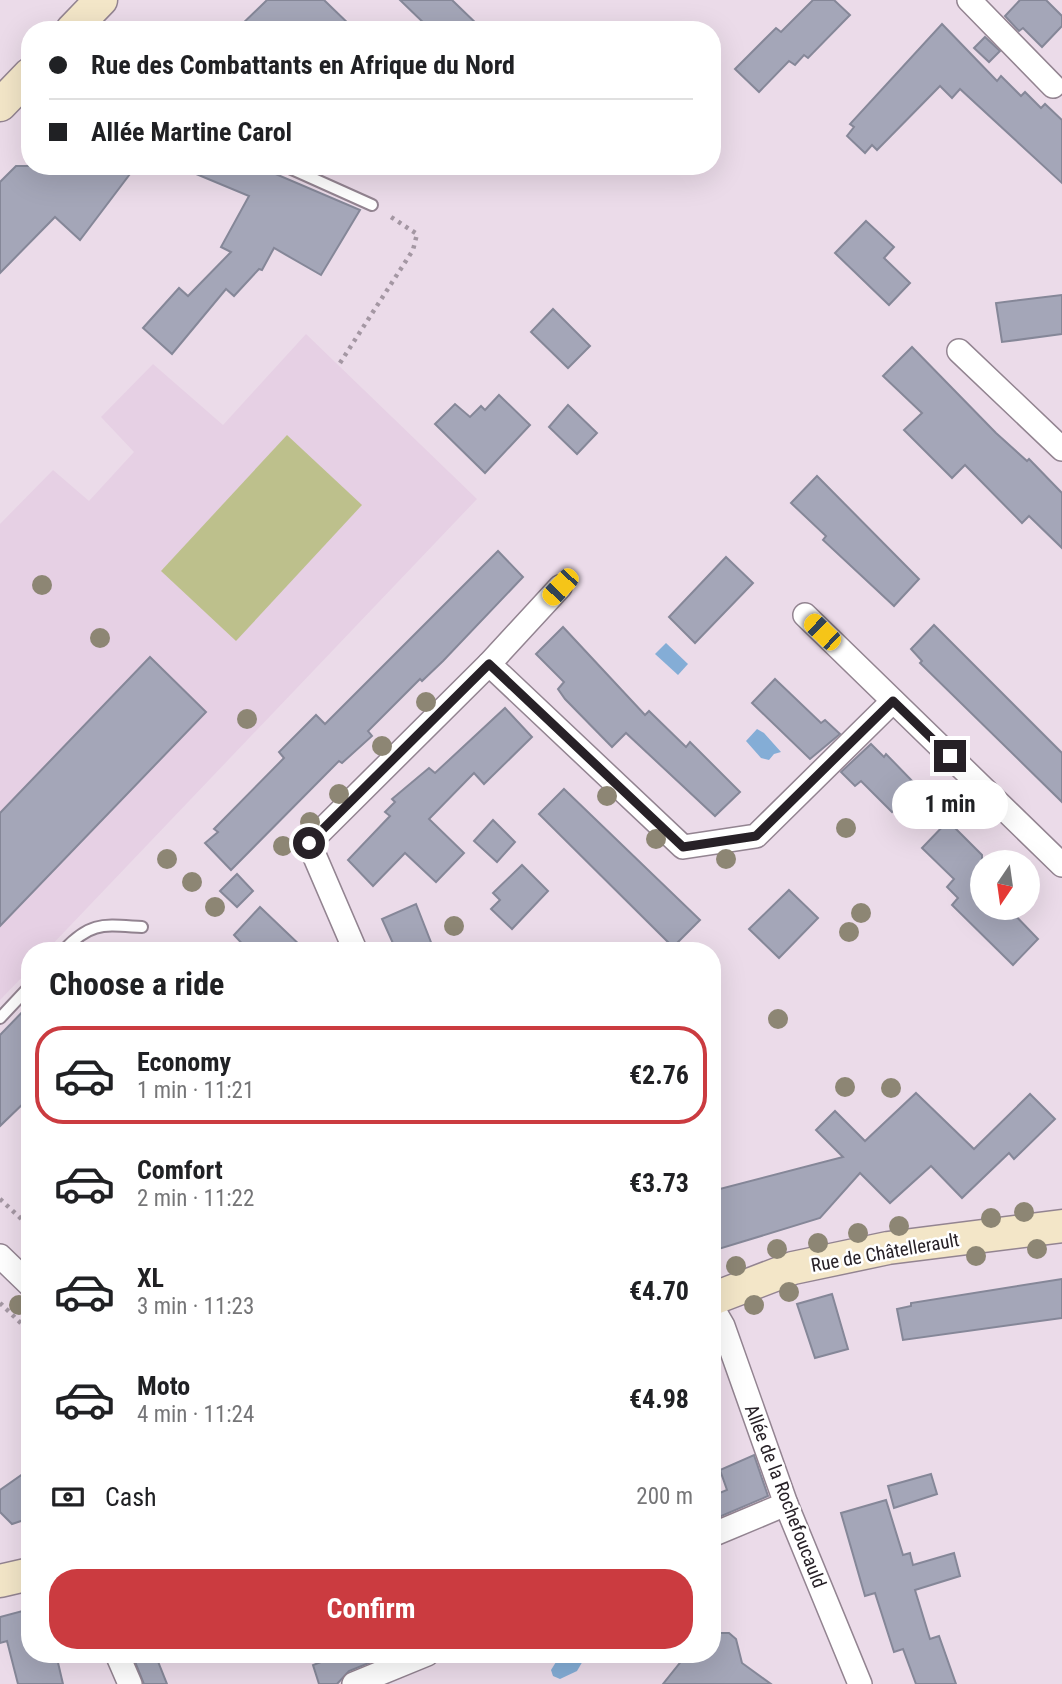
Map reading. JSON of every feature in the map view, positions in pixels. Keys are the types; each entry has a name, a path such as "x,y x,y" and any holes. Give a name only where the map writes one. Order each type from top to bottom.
{"main road":[{"path":"0,105 21,83"},
{"name":"Rue de Châtellerault","path":"721,1296 793,1268 888,1248 1062,1226"},
{"path":"0,1581 21,1576"}],"street":[{"path":"969,0 1053,86"},
{"path":"959,351 1062,449"},
{"path":"352,942 309,843 489,664 560,587"},
{"path":"805,615 1062,865"},
{"path":"489,664 683,847 756,836 893,701"},
{"path":"0,1256 21,1276"},
{"name":"Allée de la Rochefoucauld","path":"721,1323 786,1504 860,1684"},
{"path":"721,1531 786,1504"},
{"path":"121,1663 130,1684"},
{"path":"354,1684 405,1663"}],"lane":[{"path":"305,175 372,205"},
{"path":"72,942 81,932 101,924 142,928"},
{"path":"0,1018 21,996"}],"path":[{"path":"340,363 413,250 417,234 372,205"},
{"path":"0,1199 21,1219"},
{"path":"0,1303 21,1323"}],"shaded area":[{"path":"306,334 477,499 55,942 21,942 21,978 0,1000 0,524 53,470 89,501 134,452 101,417 153,364 223,425"}],"green space":[{"path":"287,435 362,505 236,641 161,571"}],"water":[{"path":"666,643 688,664 678,675 655,654"},
{"path":"757,729 781,752 774,754 769,760 761,758 746,741"},
{"path":"555,1663 582,1663 577,1671 560,1679 553,1676 551,1670"}],"building":[{"path":"267,0 324,0 346,21 245,21"},
{"path":"400,0 452,0 474,21 422,21"},
{"path":"813,0 834,0 850,15 808,58 804,55 795,65 789,61 759,92 735,69 776,28 781,32"},
{"path":"1020,0 1046,0 1062,16 1062,26 1042,47 1023,28 1019,31 1005,16"},
{"path":"942,24 997,81 1001,76 1021,96 1025,92 1041,108 1045,104 1062,120 1062,183 960,89 952,98 940,86 877,150 872,145 865,153 847,136 854,127 850,124"},
{"path":"985,37 1000,51 989,62 974,48"},
{"path":"16,166 21,166 21,175 129,175 80,240 55,217 0,273 0,182"},
{"path":"199,175 278,175 360,210 321,275 274,248 262,270 259,269 234,296 226,289 172,354 143,328 179,288 188,296 231,252 221,247 249,196"},
{"path":"866,221 894,247 884,258 910,283 889,305 835,253"},
{"path":"1062,295 1062,334 1002,342 996,303"},
{"path":"553,309 590,346 568,368 531,332"},
{"path":"912,347 996,433 1027,461 1029,459 1062,493 1062,548 1029,516 1022,523 965,465 952,478 904,430 922,413 883,376"},
{"path":"499,395 530,425 485,473 435,424 455,404 470,417 481,406 485,410"},
{"path":"568,405 597,433 577,454 549,427"},
{"path":"817,476 919,579 894,606 823,540 826,536 791,503"},
{"path":"498,551 523,577 443,661 422,681 420,679 368,731 372,736 342,763 339,761 231,870 205,843 218,832 214,829 284,758 279,752 316,715 325,724"},
{"path":"726,557 753,583 695,643 669,617"},
{"path":"934,625 1062,753 1062,802 920,663 922,661 911,649"},
{"path":"563,627 645,715 649,711 686,747 690,742 740,792 715,816 626,733 612,747 565,699 558,689 564,682 536,654"},
{"path":"150,657 206,712 0,926 0,813"},
{"path":"775,679 821,723 825,720 840,734 810,759 752,703"},
{"path":"505,708 532,737 484,784 474,773 429,819 464,853 436,882 405,853 373,886 348,860 390,816 385,812 395,802 392,799 429,768 435,773"},
{"path":"871,744 884,757 886,754 917,786 892,812 861,781 855,786 841,772"},
{"path":"564,789 700,920 678,942 668,942 539,814"},
{"path":"493,820 515,842 497,862 474,841"},
{"path":"948,821 977,850 970,850 970,920 1020,920 1038,939 1013,965 952,905 958,898 947,887 954,879 922,848"},
{"path":"522,865 548,891 512,929 491,909 500,900 493,893"},
{"path":"237,874 253,891 237,907 220,891"},
{"path":"789,890 818,918 779,958 749,929"},
{"path":"416,904 431,942 392,942 382,919"},
{"path":"260,907 297,942 241,942 234,935"},
{"path":"21,1013 21,1106 0,1126 0,1035"},
{"path":"916,1093 974,1149 1030,1094 1055,1119 1014,1159 1009,1153 962,1198 931,1166 890,1203 860,1173 820,1218 721,1248 721,1189 843,1157 816,1130 835,1111 865,1141"},
{"path":"1062,1279 1062,1318 903,1340 897,1309 911,1306 911,1303"},
{"path":"832,1294 848,1349 815,1358 797,1304"},
{"path":"754,1455 768,1496 721,1516 721,1492 727,1490 721,1470"},
{"path":"931,1474 937,1494 894,1508 888,1486"},
{"path":"21,1475 21,1521 12,1524 0,1512 0,1490"},
{"path":"886,1500 903,1555 910,1553 913,1565 954,1553 960,1576 915,1590 930,1639 939,1636 956,1684 916,1684 903,1649 894,1652 875,1593 865,1596 841,1513"},
{"path":"21,1611 21,1663 58,1663 63,1684 18,1684 7,1641 0,1643 0,1617"},
{"path":"721,1633 729,1633 736,1639 742,1663 771,1684 663,1684 680,1663 721,1663"},
{"path":"136,1663 159,1663 167,1684 144,1684"},
{"path":"369,1663 349,1671 337,1684 319,1684 313,1665"}],"route":[{"path":"309,843 489,664 683,847 756,836 893,701 950,756"}]}
